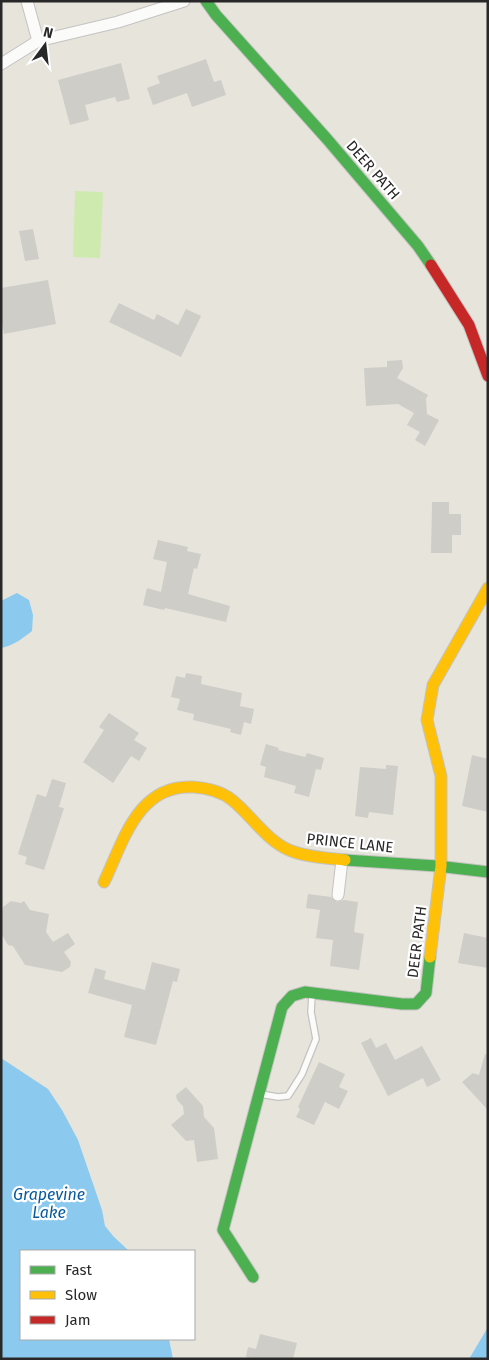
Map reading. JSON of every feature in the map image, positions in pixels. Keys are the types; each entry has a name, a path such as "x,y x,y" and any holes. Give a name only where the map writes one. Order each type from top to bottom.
{"street":[{"path":"27,1 38,41"},
{"path":"1,64 38,41 118,22 184,1"},
{"name":"DEER PATH","path":"206,1 216,15 418,246 443,281 469,325 488,376"},
{"name":"DEER PATH","path":"253,1278 223,1230 282,1007 292,995 313,993 416,1004 426,993 441,866 441,776 427,720 434,685 488,588"},
{"name":"PRINCE LANE","path":"104,882 136,815 151,800 179,787 204,788 226,796 282,847 294,852 342,860 441,866 488,872"},
{"path":"338,895 342,860"}],"lane":[{"path":"259,1094 278,1097 288,1096 302,1074 316,1039 311,1012 313,993"}],"green space":[{"path":"75,191 103,192 100,258 73,257"}],"water":[{"path":"17,593 29,600 33,615 32,631 14,644 1,648 1,601"},
{"name":"Grapevine Lake","path":"1,1058 48,1089 62,1110 78,1140 102,1210 105,1226 128,1250 20,1250 20,1340 169,1340 173,1359 1,1359"},
{"path":"488,1327 488,1359 469,1359"}],"building":[{"path":"206,59 214,82 221,80 226,95 192,107 187,93 153,105 147,88 160,83 157,76"},
{"path":"121,63 130,99 117,102 115,97 85,105 89,120 70,125 58,80"},
{"path":"33,229 39,259 25,261 19,231"},
{"path":"48,280 56,324 4,334 1,318 1,288"},
{"path":"119,303 154,320 157,314 178,325 186,309 201,316 181,357 109,322"},
{"path":"402,360 403,368 397,378 428,395 426,399 427,414 439,420 425,446 415,440 420,432 407,425 414,413 398,404 366,406 364,368 387,367 387,361"},
{"path":"432,502 449,502 449,514 461,514 461,535 452,535 452,553 431,553"},
{"path":"158,540 188,547 187,551 201,554 197,569 194,568 188,594 230,606 226,622 143,605 147,588 161,592 167,562 153,559"},
{"path":"186,673 202,676 201,684 242,693 240,706 254,709 251,724 244,722 241,735 230,732 231,729 193,720 194,714 177,710 180,699 171,697 176,676 185,678"},
{"path":"109,713 139,733 134,740 147,748 139,761 131,756 113,783 83,762 104,730 99,727"},
{"path":"266,744 279,748 278,750 305,757 307,753 324,758 321,770 316,769 309,797 294,793 296,786 264,777 266,767 260,765"},
{"path":"472,755 488,759 488,812 462,806"},
{"path":"386,765 398,766 393,815 369,812 368,818 355,816 360,767 386,769"},
{"path":"52,779 66,783 59,807 64,808 44,870 25,864 27,857 18,854 37,794 46,797"},
{"path":"308,894 331,897 337,902 344,900 358,902 354,932 364,934 359,970 330,966 333,940 316,938 320,910 306,908"},
{"path":"11,901 21,903 24,901 30,910 49,914 46,932 53,942 68,933 75,944 64,952 71,962 70,967 62,972 25,965 13,946 8,945 2,935 1,916 3,907"},
{"path":"464,933 488,938 488,968 458,963"},
{"path":"152,962 180,969 177,982 173,981 156,1045 124,1037 132,1005 88,993 95,968 106,971 104,979 145,990"},
{"path":"371,1038 376,1048 386,1043 395,1060 422,1046 441,1080 427,1087 423,1078 388,1096 361,1043"},
{"path":"485,1054 488,1055 488,1110 462,1082 473,1073 479,1075"},
{"path":"319,1062 345,1074 339,1087 348,1091 339,1109 325,1102 314,1125 296,1117 300,1109 298,1107"},
{"path":"186,1087 203,1106 204,1117 214,1128 218,1159 197,1162 194,1140 186,1141 171,1125 184,1114 183,1106 177,1100 176,1095"},
{"path":"260,1334 297,1343 293,1359 256,1359 246,1357 248,1347 256,1349"}],"traffic: fast":[{"path":"206,1 216,15 327,139 418,246 431,265"},
{"path":"345,860 437,866 488,872"},
{"path":"253,1277 223,1230 282,1007 292,996 305,992 402,1004 416,1004 426,993 430,957"}],"traffic: slow":[{"path":"430,957 441,866 441,776 427,720 433,685 488,588"},
{"path":"104,882 126,834 145,805 158,795 174,789 193,787 209,789 228,797 266,834 289,850 316,857 345,860"}],"traffic: jam":[{"path":"431,265 469,325 488,376"}]}
